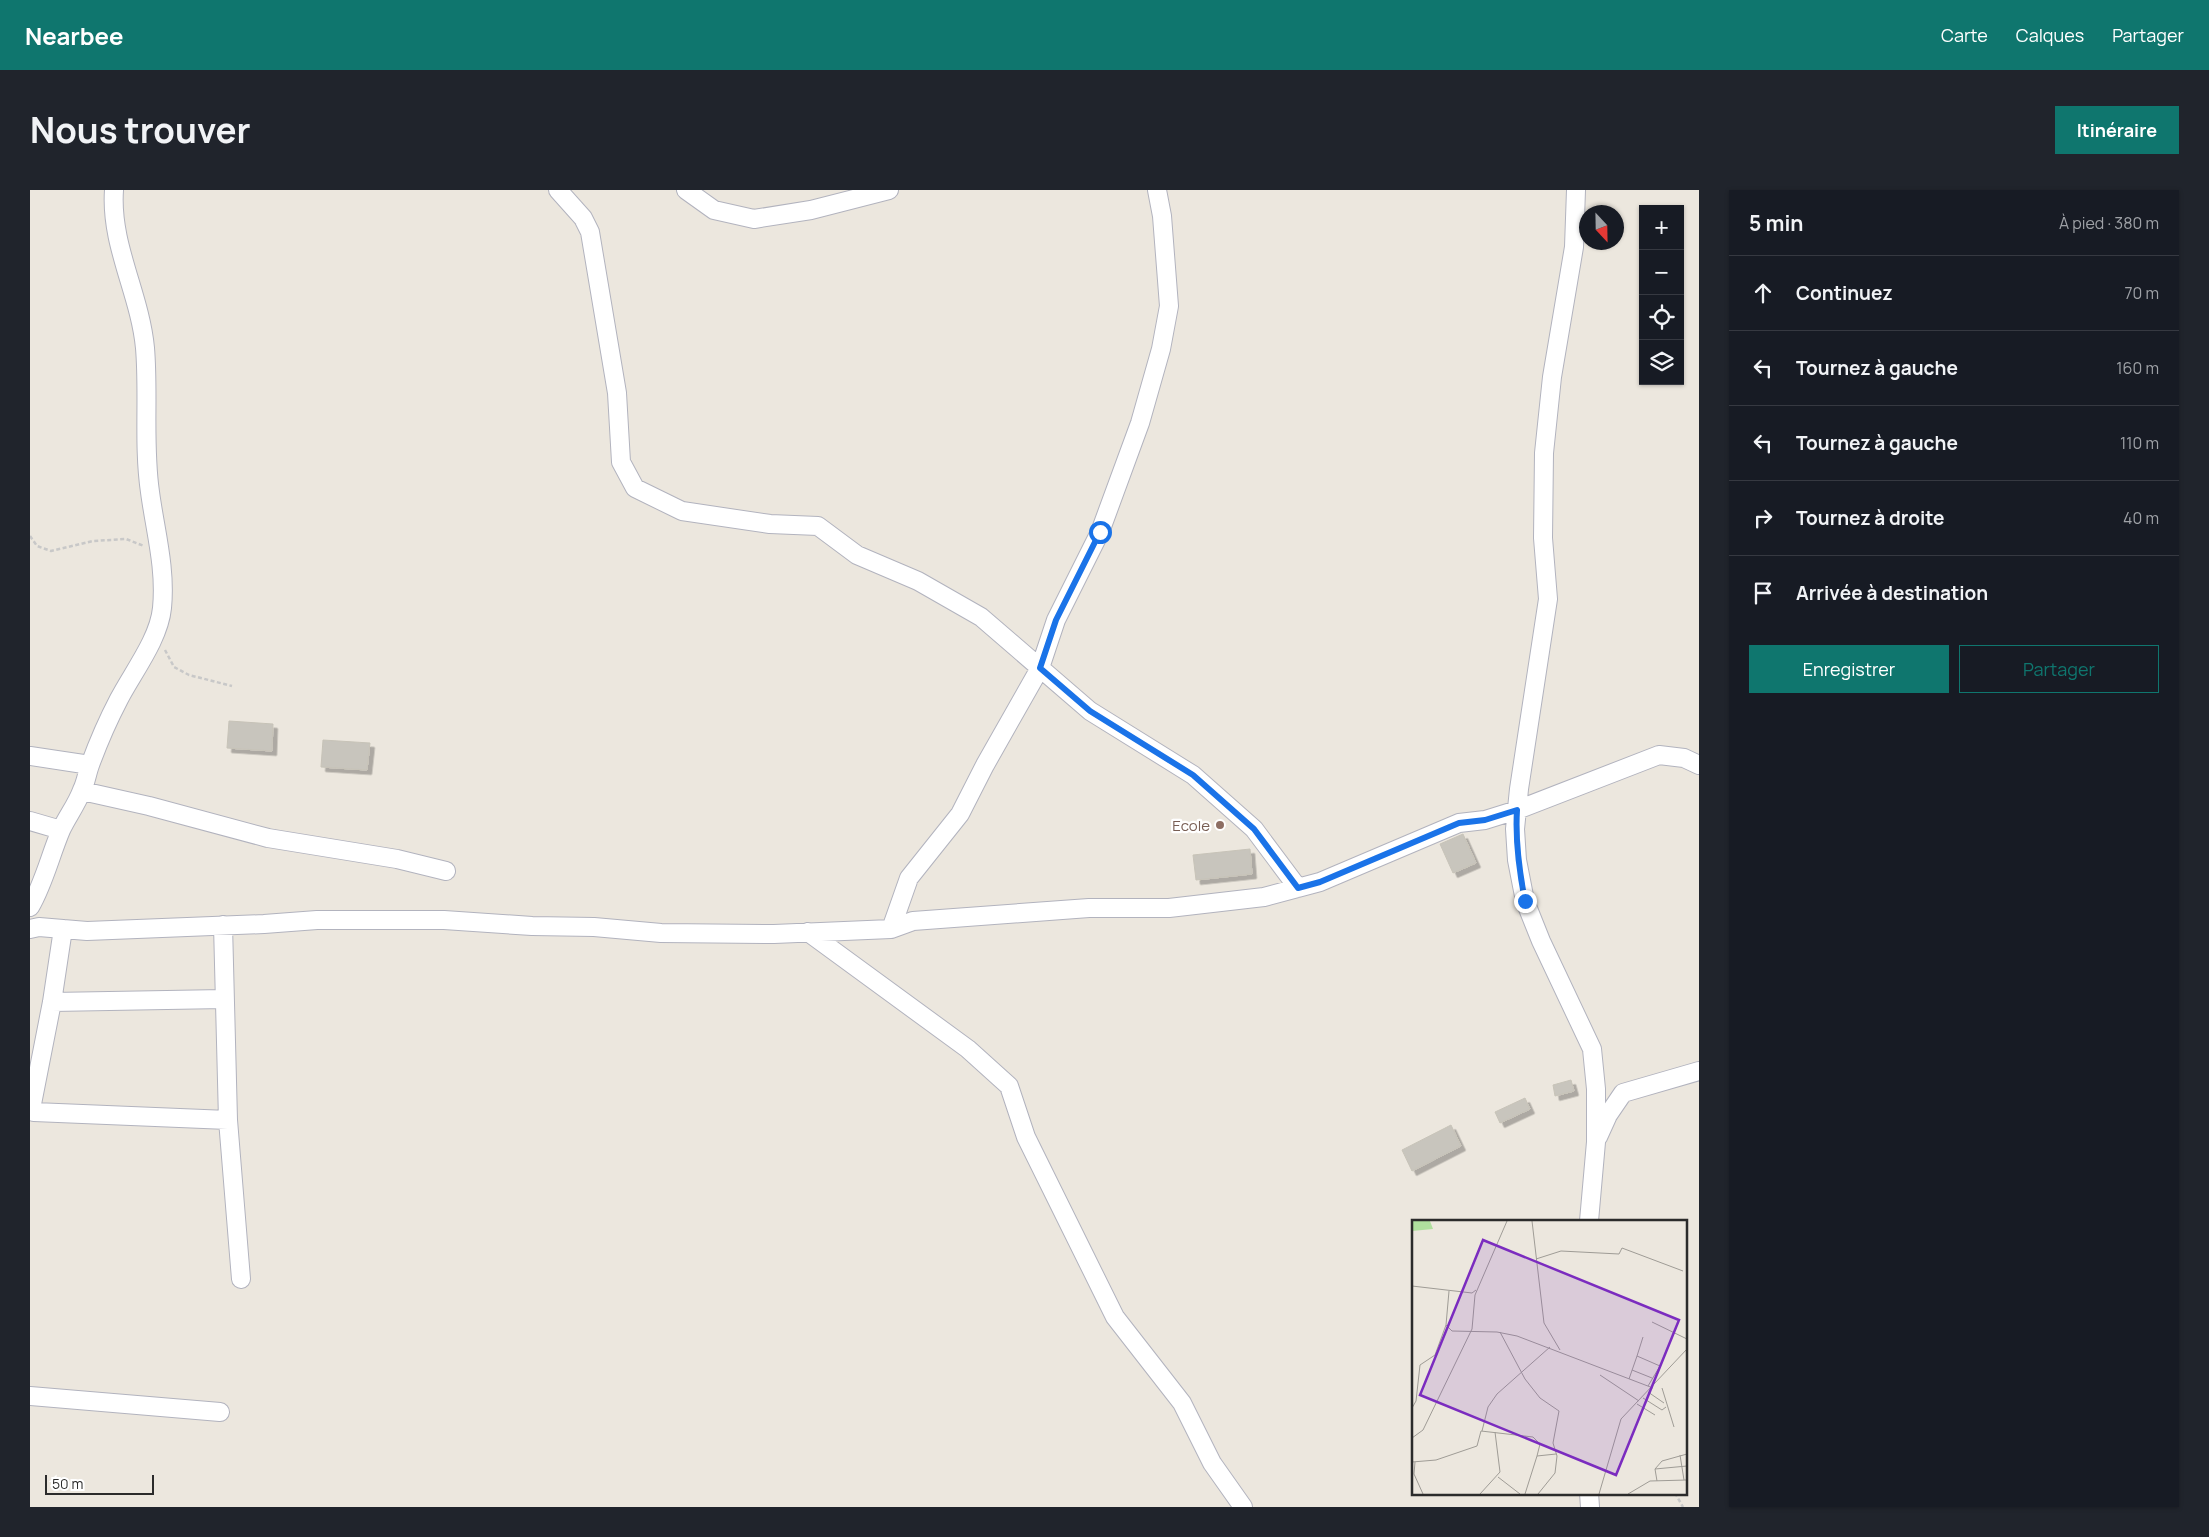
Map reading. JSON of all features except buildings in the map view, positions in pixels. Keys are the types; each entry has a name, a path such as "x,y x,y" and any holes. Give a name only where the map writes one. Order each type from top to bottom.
{"street":[{"path":"30,907 36,885 82,791 90,765 119,699 156,630 162,609 158,531 150,492 145,347 137,303 118,245 113,204 114,190"},
{"path":"558,190 583,218 590,232 617,393 621,462 635,488 682,511 770,524 818,526 857,555 918,581 982,617 1090,711 1193,775 1254,829 1298,888"},
{"path":"686,190 714,210 754,219 811,210 889,190"},
{"path":"891,929 909,878 960,814 985,764 1040,668 1056,620 1100,532 1140,423 1160,349 1169,306 1162,216 1157,190"},
{"path":"1576,190 1574,247 1552,377 1544,453 1543,538 1548,598 1515,829 1525,901 1541,941 1592,1049 1596,1142 1589,1220"},
{"path":"30,929 39,927 96,931 318,920 444,920 532,926 594,927 661,933 774,934 891,929 913,921 1089,908 1169,908 1264,897 1320,882 1459,823 1485,820 1517,810 1659,755 1684,758 1699,765"},
{"path":"30,756 90,765"},
{"path":"82,791 149,806 268,838 397,859 446,871"},
{"path":"30,821 62,830"},
{"path":"223,925 228,1120 241,1279"},
{"path":"63,930 52,1002 32,1104 34,1112 228,1120"},
{"path":"808,932 968,1048 1008,1086 1026,1137 1115,1317 1182,1403 1212,1462 1243,1507"},
{"path":"52,1002 224,999"},
{"path":"1596,1142 1608,1115 1623,1093 1699,1071"},
{"path":"1594,1074 1611,1087 1623,1093"},
{"path":"30,1396 220,1412"},
{"path":"1589,1494 1590,1507"}],"path":[{"path":"30,536 37,546 51,551 93,541 126,539 160,551"},
{"path":"164,642 165,650 174,667 189,674 232,686"},
{"path":"1676,1494 1683,1507"}],"place":[{"name":"Ecole","path":"1220,825"}],"route":[{"path":"1100,532 1056,620 1040,668 1090,711 1193,775 1254,829 1298,888 1320,882 1459,823 1485,820 1517,810 1515,829 1525,901"}]}
